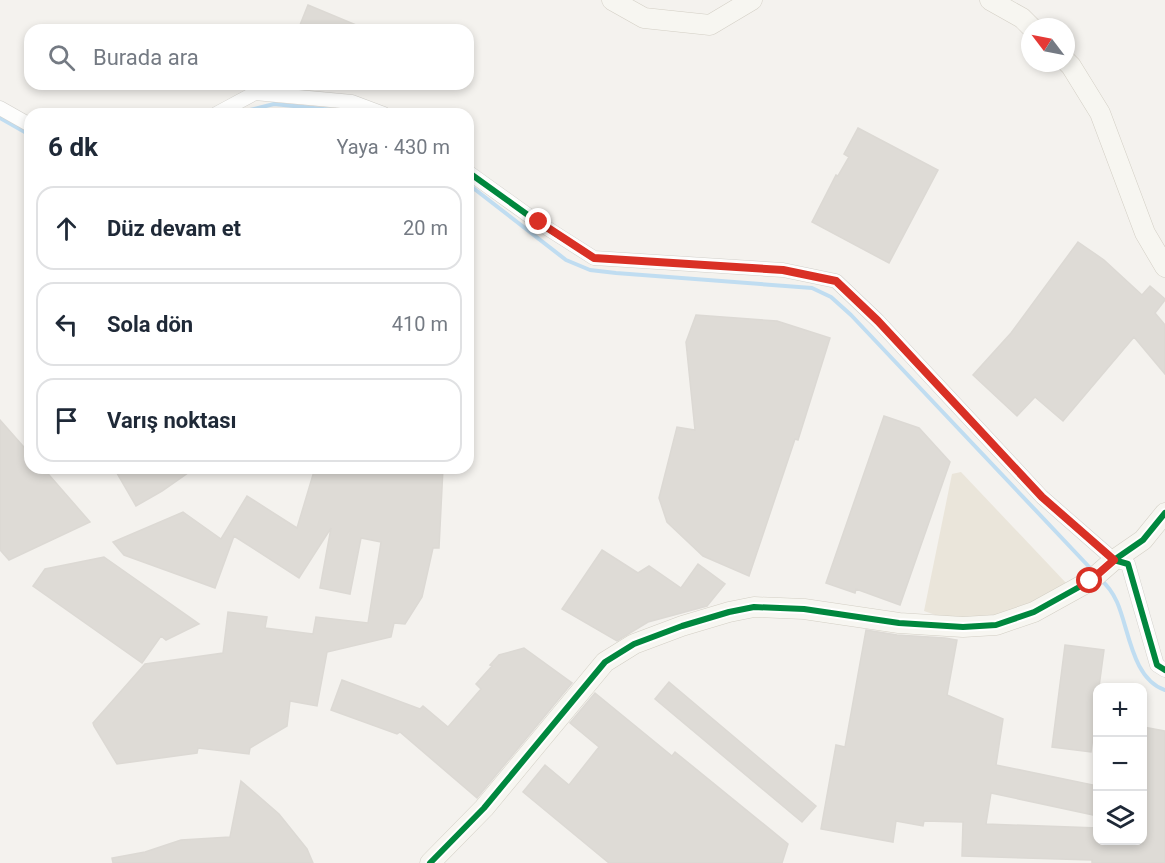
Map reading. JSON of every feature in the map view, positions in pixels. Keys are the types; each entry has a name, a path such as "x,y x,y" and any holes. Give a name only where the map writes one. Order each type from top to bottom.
{"street":[{"path":"612,0 644,18 710,25 752,0"},
{"path":"990,0 1022,18"},
{"path":"1075,72 1100,113 1145,233 1165,267"},
{"path":"227,108 255,93 352,102 368,108"},
{"path":"0,108 24,122"},
{"path":"474,176 594,258 783,270 836,281 878,321 1042,497 1112,563 1128,564 1156,665 1165,670"},
{"path":"430,863 484,808 605,662 634,644 710,617 754,607 804,609 952,627 996,625 1034,612 1090,581 1143,540 1165,513"}],"shaded area":[{"path":"961,472 1067,584 1029,606 986,619 953,621 924,611 952,474"}],"building":[{"path":"308,5 354,24 300,24"},
{"path":"858,128 938,170 889,263 812,222 836,175 838,176 849,157 844,154"},
{"path":"1078,242 1104,260 1142,295 1150,286 1165,299 1155,313 1165,325 1165,374 1134,337 1063,421 1035,397 1017,416 973,375 1011,333"},
{"path":"696,315 777,321 830,338 798,440 795,439 749,576 703,556 667,522 659,498 677,427 695,430 686,342"},
{"path":"884,416 919,428 950,462 900,605 856,589 855,593 826,583"},
{"path":"0,420 24,447 24,474 48,474 90,522 9,560 0,550"},
{"path":"117,474 186,474 162,491 136,506"},
{"path":"313,474 443,474 439,548 433,548 422,597 405,624 394,623 391,637 327,652 317,706 290,701 287,726 250,748 249,754 198,748 197,753 117,764 93,723 145,664 223,653 228,612 267,617 265,628 313,634 316,617 368,623 381,542 361,538 350,594 320,588 331,528 299,578 234,536 215,588 124,555 113,542 183,512 221,539 247,496 297,528"},
{"path":"602,550 638,573 649,566 681,588 698,564 725,584 707,606 648,622 617,641 562,609"},
{"path":"104,557 199,624 166,640 161,636 142,663 33,586 45,569"},
{"path":"866,630 957,640 947,695 1003,719 996,765 1093,785 1093,815 991,793 986,824 1093,828 1093,845 1147,845 1147,728 1165,731 1165,863 1092,863 1092,860 962,856 963,822 924,821 923,826 896,821 893,842 821,829 836,745 845,747"},
{"path":"1065,645 1104,650 1100,683 1093,683 1091,752 1052,747"},
{"path":"524,648 572,683 477,798 400,732 397,734 331,710 342,680 420,709 423,706 448,727 481,689 476,684 499,655"},
{"path":"669,682 816,806 802,822 655,699"},
{"path":"595,693 672,756 675,752 788,844 782,863 609,863 523,792 545,765 569,785 599,747 570,723"},
{"path":"241,781 279,814 307,849 313,863 113,863 112,858 145,852 181,840 230,837"}],"waterway":[{"path":"258,108 274,104 313,108"},
{"path":"0,118 24,132"},
{"path":"474,189 566,260 590,270 812,288 831,297 851,315 1093,571"},
{"path":"1100,579 1110,589 1117,602 1138,664 1154,684 1165,690"}],"cycle path":[{"path":"474,176 539,223 594,258 783,270 836,281 878,321 1042,497 1114,560 1128,564 1157,665 1165,670"},
{"path":"430,863 484,808 605,662 634,644 682,626 754,607 804,609 899,623 963,627 996,625 1034,612 1090,581 1114,560 1143,540 1165,513"}],"route":[{"path":"539,222 594,258 783,270 836,281 878,321 1042,497 1114,560 1090,581"}]}
